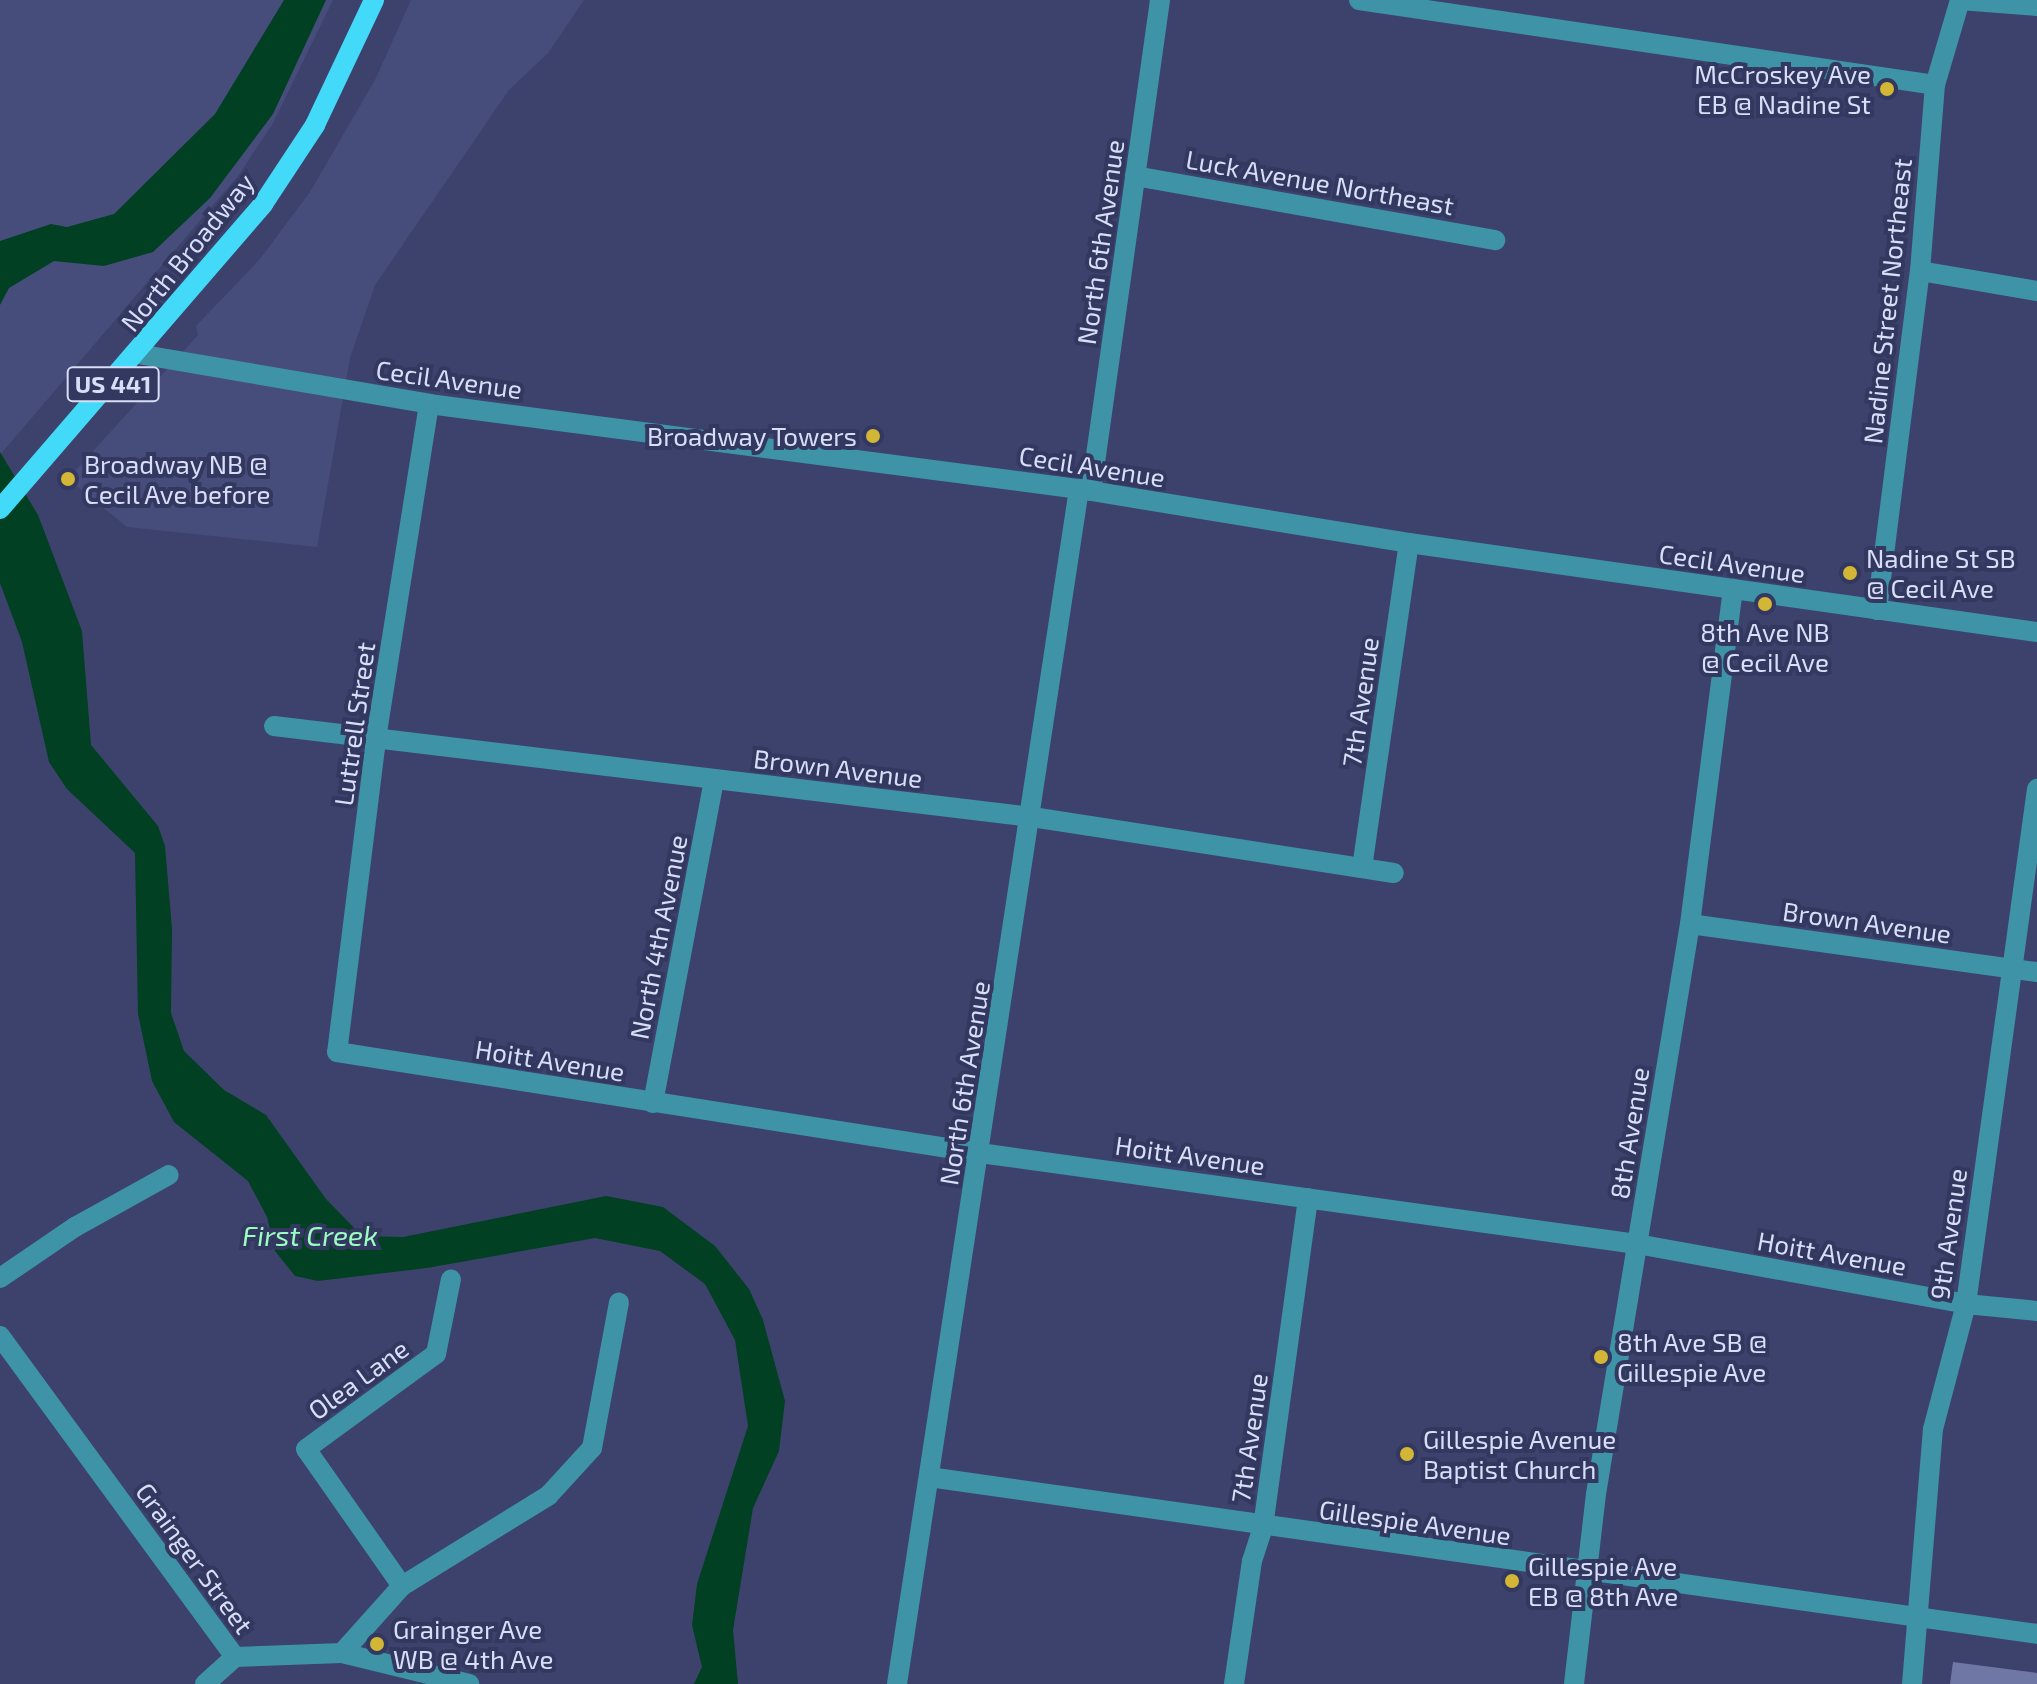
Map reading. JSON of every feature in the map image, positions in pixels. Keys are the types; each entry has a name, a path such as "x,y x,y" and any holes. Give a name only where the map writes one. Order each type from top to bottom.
{"main road":[{"name":"North Broadway","path":"0,509 138,354 263,204 315,125 374,0"}],"street":[{"name":"North 6th Avenue","path":"897,1684 1135,176 1160,0"},
{"path":"1359,0 1935,85"},
{"path":"1960,0 2037,6"},
{"name":"Nadine Street Northeast","path":"1877,610 1920,271 1935,85 1960,0"},
{"name":"Luck Avenue Northeast","path":"1135,176 1495,240"},
{"path":"1920,271 2037,291"},
{"name":"Cecil Avenue","path":"138,354 429,404 1085,490 1409,543 2037,632"},
{"name":"Luttrell Street","path":"337,1052 376,740 429,404"},
{"name":"7th Avenue","path":"1362,868 1409,543"},
{"name":"8th Avenue","path":"1574,1684 1590,1572 1596,1494 1690,924 1733,589"},
{"name":"Brown Avenue","path":"274,726 1032,817 1394,873"},
{"name":"North 4th Avenue","path":"653,1103 714,780"},
{"name":"9th Avenue","path":"1912,1684 1920,1620 1933,1429 1966,1304 2037,789"},
{"name":"Brown Avenue","path":"1690,924 2037,972"},
{"name":"Hoitt Avenue","path":"337,1052 980,1153 1637,1244 1966,1304 2037,1311"},
{"path":"0,1278 75,1227 169,1175"},
{"name":"7th Avenue","path":"1234,1684 1252,1561 1263,1527 1308,1198"},
{"name":"Olea Lane","path":"402,1586 306,1449 436,1354 451,1279"},
{"path":"342,1653 402,1586 548,1496 592,1448 619,1302"},
{"name":"Grainger Street","path":"0,1336 235,1657 342,1653 469,1684"},
{"name":"Gillespie Avenue","path":"929,1477 1263,1527 2037,1634"},
{"path":"205,1684 235,1657"}],"shaded area":[{"path":"0,0 333,0 272,125 238,176 0,455"},
{"path":"411,0 584,0 548,53 509,90 375,285 350,358 317,547 127,527 68,479 198,335 196,326 260,259 310,192 375,80"}],"water":[{"path":"284,0 326,0 273,114 210,198 153,252 104,266 54,261 9,288 0,305 0,241 51,224 67,227 114,214 215,114"},
{"name":"First Creek","path":"0,452 38,515 82,631 91,745 158,826 165,846 172,929 171,1013 184,1051 224,1090 266,1115 326,1199 362,1236 403,1237 606,1196 663,1207 715,1246 749,1289 763,1320 785,1401 779,1451 753,1508 733,1630 738,1684 694,1684 702,1667 692,1625 697,1584 748,1426 735,1340 705,1284 660,1251 595,1238 427,1268 318,1281 295,1276 275,1251 267,1217 248,1181 174,1122 152,1081 138,1014 135,853 67,789 49,762 22,642 0,583"}],"building":[{"path":"1953,1662 2037,1673 2037,1684 1950,1684"}],"place":[{"name":"McCroskey Ave EB @ Nadine St","path":"1887,89"},
{"name":"Broadway Towers","path":"873,436"},
{"name":"Broadway NB @ Cecil Ave before","path":"68,479"},
{"name":"Nadine St SB @ Cecil Ave","path":"1850,573"},
{"name":"8th Ave NB @ Cecil Ave","path":"1765,604"},
{"name":"8th Ave SB @ Gillespie Ave","path":"1601,1357"},
{"name":"Gillespie Avenue Baptist Church","path":"1407,1454"},
{"name":"Gillespie Ave EB @ 8th Ave","path":"1512,1581"},
{"name":"Grainger Ave WB @ 4th Ave","path":"377,1644"}]}
